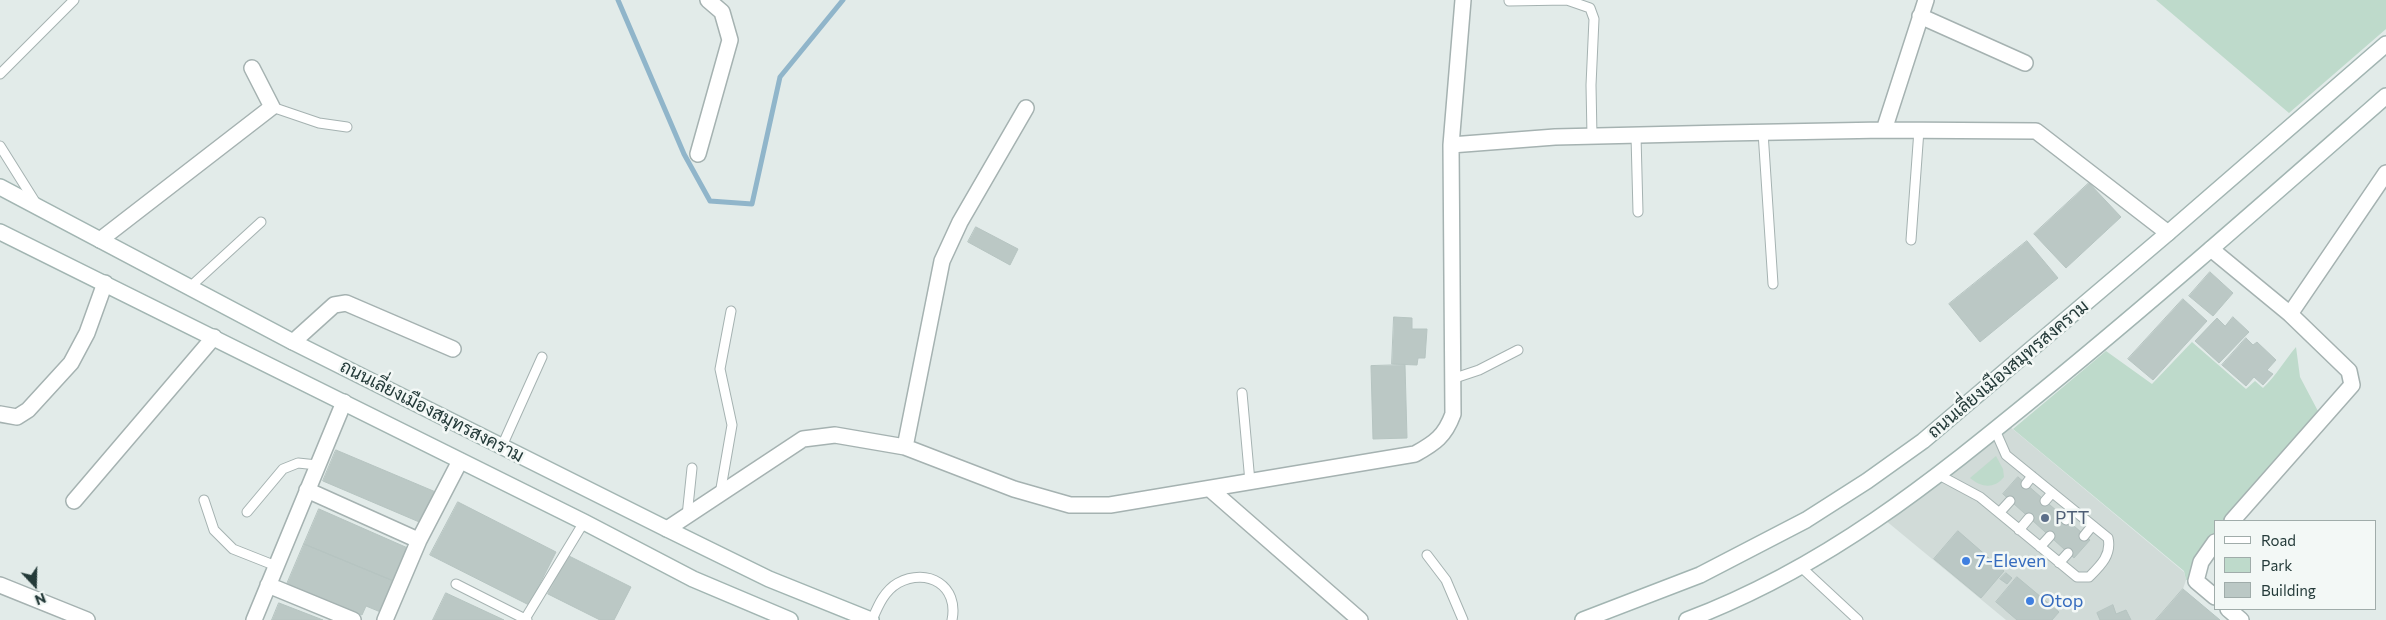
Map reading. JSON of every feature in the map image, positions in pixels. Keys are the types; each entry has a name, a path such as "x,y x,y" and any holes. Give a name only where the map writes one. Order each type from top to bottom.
{"street":[{"path":"698,154 730,40 722,12 708,0"},
{"path":"667,529 803,439 835,435 904,446 1014,489 1070,504 1110,505 1415,454 1430,446 1447,430 1453,414 1451,145 1464,0"},
{"path":"1884,130 1926,0"},
{"path":"1920,16 2026,63"},
{"name":"ถนนเลี่ยงเมืองสมุทรสงคราม","path":"1582,620 1700,575 1806,520 1867,481 1923,441 2168,234 2386,44"},
{"path":"100,240 272,107 252,68"},
{"path":"1687,620 1802,568 1871,525 1939,475 2212,249 2386,96"},
{"path":"904,446 942,261 960,222 1026,108"},
{"path":"1451,145 1592,136 1884,130 2036,131 2168,234"},
{"path":"2290,314 2386,173"},
{"name":"ถนนเลี่ยงเมืองสมุทรสงคราม","path":"0,187 293,342 667,529 769,579 872,620"},
{"name":"ถนนเลี่ยงเมืองสมุทรสงคราม","path":"0,232 584,522 693,579 790,620"},
{"path":"2212,249 2290,314 2349,371 2352,385 2233,520"},
{"path":"0,414 17,417 28,410 71,363 88,333 105,284"},
{"path":"293,342 334,305 346,303 453,349"},
{"path":"74,501 214,338"},
{"path":"254,620 344,402"},
{"path":"385,620 419,540 460,461"},
{"path":"1210,489 1360,620"},
{"path":"307,490 418,540"},
{"path":"2214,543 2201,562 2196,581 2214,596"},
{"path":"0,585 88,620"},
{"path":"268,585 353,620"},
{"path":"2229,610 2241,620"}],"lane":[{"path":"0,74 74,0"},
{"path":"1509,1 1567,0 1590,8 1594,19 1591,85 1592,136"},
{"path":"272,107 319,123 347,127"},
{"path":"1911,240 1920,130"},
{"path":"1763,132 1773,284"},
{"path":"1636,136 1638,212"},
{"path":"0,146 38,207"},
{"path":"190,287 261,222"},
{"path":"720,494 732,426 720,369 731,311"},
{"path":"1452,379 1479,370 1518,350"},
{"path":"502,446 542,357"},
{"path":"1242,393 1250,482"},
{"path":"1939,475 1980,497 2077,577 2089,577 2103,564 2110,547 2108,538 2006,455 1995,430"},
{"path":"247,512 284,469 298,463 317,465"},
{"path":"687,516 692,468"},
{"path":"2026,484 2032,476"},
{"path":"2045,501 2052,493"},
{"path":"204,500 214,530 234,549 276,566"},
{"path":"2000,512 2010,501"},
{"path":"2066,520 2074,511"},
{"path":"2019,530 2029,518"},
{"path":"456,584 526,620 584,522"},
{"path":"2084,536 2092,526"},
{"path":"2040,547 2050,536"},
{"path":"2060,563 2068,553"},
{"path":"1427,555 1446,580 1463,620"},
{"path":"1802,568 1858,620"},
{"path":"872,620 882,598 897,583 916,576 932,578 948,590 954,610 952,620"}],"shaded area":[{"path":"2009,426 2184,572 2186,580 2183,589 2156,620 2006,620 1885,520"}],"green space":[{"path":"2156,0 2386,0 2386,29 2289,113"},
{"path":"2192,342 2246,389 2255,381 2263,388 2296,347 2300,377 2319,413 2230,520 2214,520 2214,541 2192,579 2186,580 2184,571 2013,429 2106,351 2152,384"},
{"path":"1996,456 2003,469 2004,477 2000,481 1988,486 1979,484 1970,478"}],"building":[{"path":"2089,183 2121,217 2066,268 2034,234"},
{"path":"976,227 1018,249 1010,265 968,242"},
{"path":"2027,241 2058,278 1980,342 1949,304"},
{"path":"2210,272 2233,293 2213,316 2189,296"},
{"path":"2183,299 2207,321 2153,380 2128,359"},
{"path":"1394,317 1412,318 1412,329 1427,329 1425,358 1418,358 1417,365 1392,364"},
{"path":"2233,317 2249,332 2219,363 2195,341 2217,318 2225,326"},
{"path":"2246,338 2253,345 2257,342 2276,360 2267,370 2273,374 2263,385 2254,377 2246,386 2222,365"},
{"path":"1405,365 1407,438 1373,439 1371,366"},
{"path":"336,450 438,493 424,524 323,481"},
{"path":"2018,477 2090,540 2074,558 2003,494"},
{"path":"458,502 556,552 529,605 430,555"},
{"path":"319,509 410,549 396,582 304,544"},
{"path":"1958,531 2004,571 1981,598 1934,559"},
{"path":"304,544 396,582 383,613 366,606 362,615 287,584"},
{"path":"567,555 631,587 614,620 600,620 548,594"},
{"path":"2006,573 2012,578 2007,584 2000,579"},
{"path":"2017,577 2059,612 2052,620 2017,620 1996,602"},
{"path":"2183,589 2220,620 2156,620"},
{"path":"446,593 504,620 433,620"},
{"path":"279,603 323,620 272,620"},
{"path":"2113,605 2116,614 2126,610 2131,620 2100,620 2097,613"}],"waterway":[{"path":"618,0 684,154 710,201 752,204 780,77 843,0"}],"place":[{"name":"PTT","path":"2045,518"},
{"name":"7-Eleven","path":"1966,561"},
{"name":"Otop","path":"2030,601"}]}
